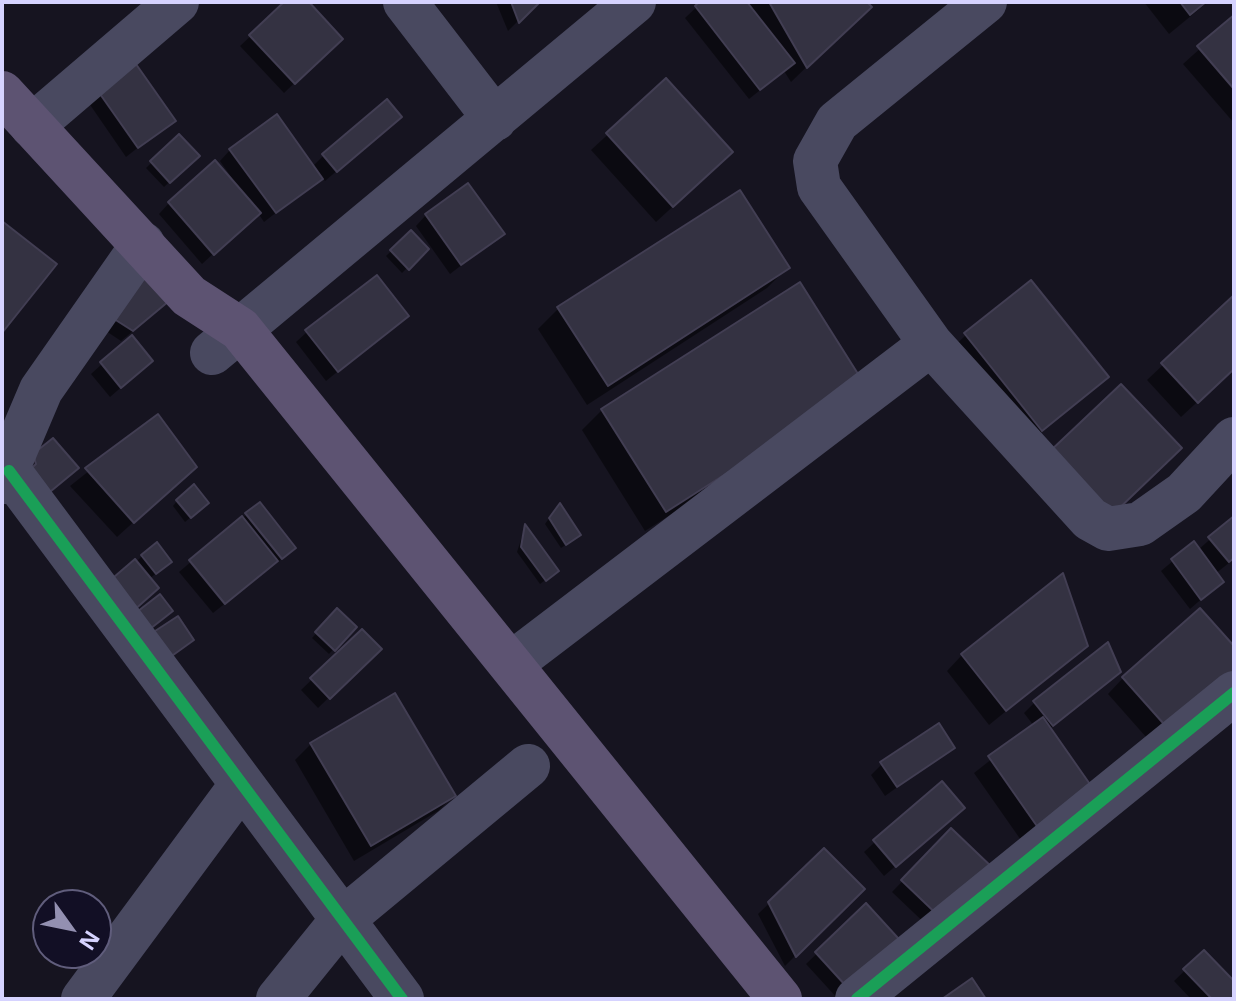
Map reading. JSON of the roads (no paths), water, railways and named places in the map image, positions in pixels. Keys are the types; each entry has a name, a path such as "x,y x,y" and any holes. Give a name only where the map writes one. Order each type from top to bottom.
{"main road":[{"path":"2,93 143,244 512,663 780,999"}],"street":[{"path":"32,126 177,2"},
{"path":"405,2 495,119"},
{"path":"226,341 634,2"},
{"path":"985,2 837,122 815,161 819,187 931,344 1090,519 1108,529 1140,524 1184,493 1234,439"},
{"path":"143,244 41,390 6,476 402,999"},
{"path":"512,663 931,344"},
{"path":"857,999 1234,693"},
{"path":"278,999 342,920 528,766"},
{"path":"83,999 242,784"}]}
